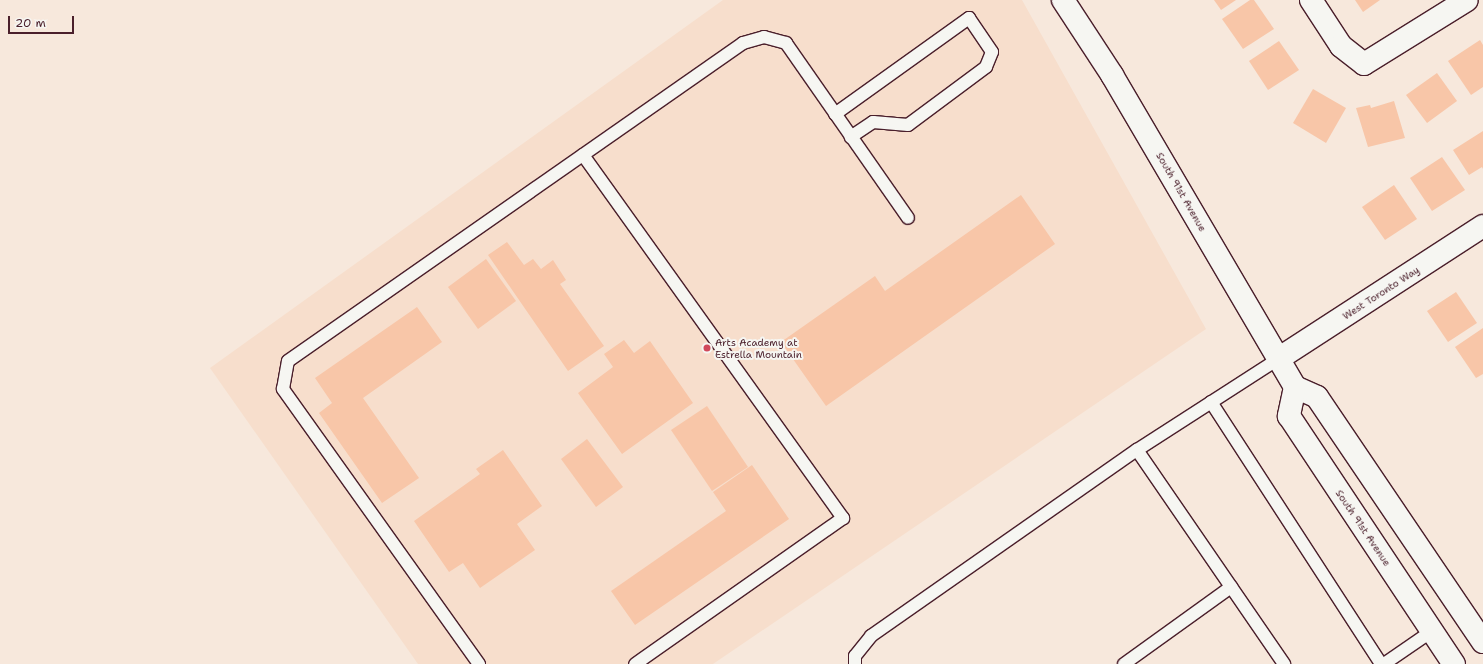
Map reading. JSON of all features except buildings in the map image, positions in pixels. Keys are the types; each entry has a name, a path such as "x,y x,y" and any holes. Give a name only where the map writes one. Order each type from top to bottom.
{"main road":[{"name":"South 91st Avenue","path":"1063,0 1112,75 1295,387 1289,416 1454,664"},
{"path":"1311,0 1341,46 1364,64 1468,0"},
{"name":"West Toronto Way","path":"1278,359 1480,234"},
{"path":"1295,387 1317,397 1483,642"}],"lane":[{"path":"835,114 969,18 992,52 986,67 908,125 873,122 851,137"},
{"path":"478,664 283,389 288,361 743,43 764,37 786,43 908,218"},
{"path":"582,155 843,518 635,664"},
{"path":"855,664 855,656 871,636 1137,450 1278,359"},
{"path":"1211,402 1382,664 1432,631"},
{"path":"1137,450 1284,664"},
{"path":"1124,664 1231,587"}],"shaded area":[{"name":"Arts Academy at Estrella Mountain","path":"723,0 1022,0 1206,329 713,664 418,664 210,368"}],"place":[{"name":"Arts Academy at Estrella Mountain","path":"707,348"}]}
